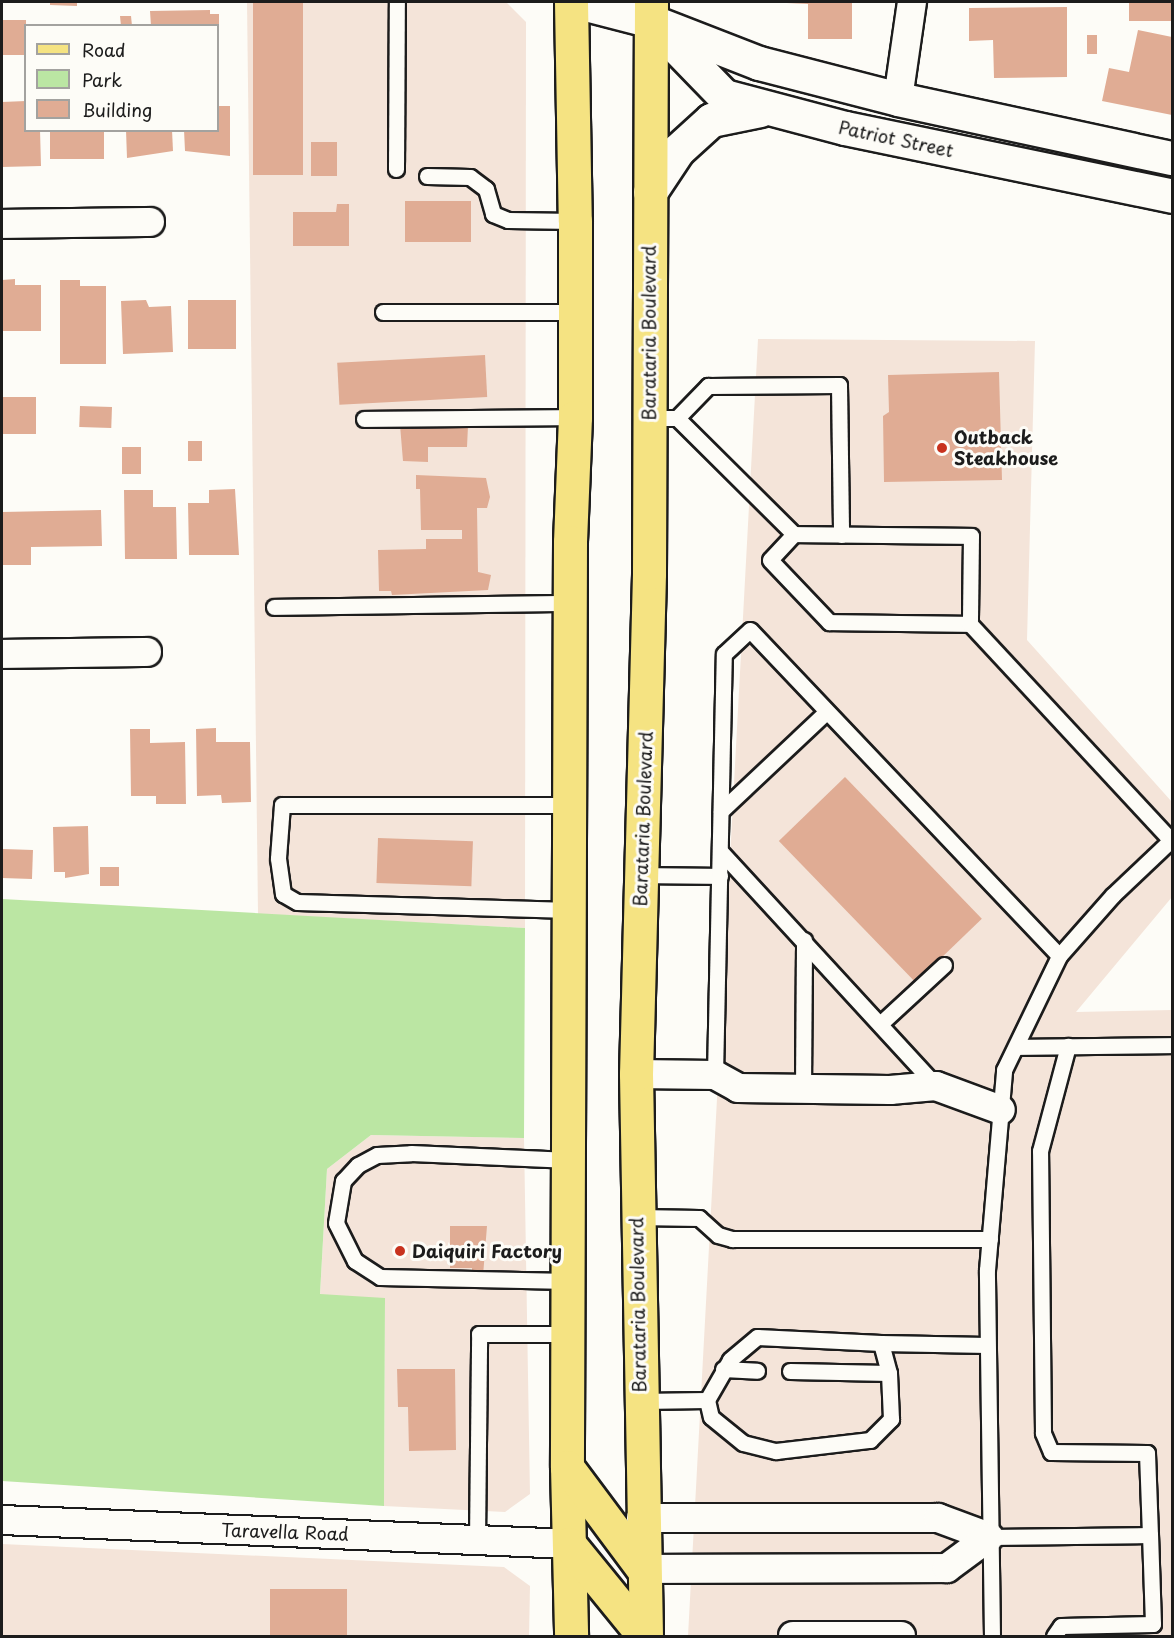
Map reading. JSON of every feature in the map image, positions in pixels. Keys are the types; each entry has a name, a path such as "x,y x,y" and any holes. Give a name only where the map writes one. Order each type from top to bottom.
{"main road":[{"path":"571,2 575,221 575,417 570,603 570,1160 567,1467 571,1636"},
{"path":"578,2 651,11 759,63 898,99 1173,158"},
{"name":"Patriot Street","path":"651,11 724,96 845,128 1173,196"},
{"name":"Barataria Boulevard","path":"645,1636 641,1518 636,1074 649,573 663,418 650,192 651,11"},
{"path":"650,192 678,150 711,120 736,112 772,109"},
{"path":"567,1467 643,1569"},
{"path":"569,1544 645,1636"}],"street":[{"path":"898,99 912,2"},
{"path":"2,224 150,222"},
{"path":"2,654 147,652"},
{"path":"636,1074 715,1075 738,1088 936,1086 1001,1110"},
{"path":"641,1518 938,1518 989,1537"},
{"name":"Taravella Road","path":"2,1520 569,1544"},
{"path":"643,1569 947,1568 989,1537"},
{"path":"793,1636 901,1636"}],"lane":[{"path":"396,169 397,2"},
{"path":"427,176 470,177 486,189 493,214 508,220 575,221"},
{"path":"383,312 575,312"},
{"path":"841,535 838,385 708,386 663,418 794,534 841,535 971,536 970,624 1172,839 1113,894 1059,956 1018,1047 1004,1070 990,1239 987,1345 992,1636"},
{"path":"364,419 575,417"},
{"path":"794,534 770,560 829,622 970,624"},
{"path":"274,607 570,603"},
{"path":"715,1075 724,654 750,630 1059,956"},
{"path":"721,811 826,711"},
{"path":"570,910 297,902 283,894 278,858 282,805 571,805"},
{"path":"720,852 804,940 936,1086"},
{"path":"642,875 720,876"},
{"path":"802,1089 804,940"},
{"path":"880,1024 945,965"},
{"path":"1018,1047 1173,1045"},
{"path":"1054,1636 1061,1626 1153,1624 1147,1453 1051,1452 1043,1433 1040,1151 1068,1046"},
{"path":"569,1281 380,1277 355,1261 336,1223 343,1181 357,1165 377,1155 411,1153 570,1160"},
{"path":"638,1217 699,1218 718,1235 732,1239 990,1239"},
{"path":"477,1540 478,1334 568,1334"},
{"path":"881,1343 889,1373 891,1419 870,1440 776,1451 743,1443 711,1417 707,1400 723,1370 757,1337 987,1345"},
{"path":"723,1370 757,1371"},
{"path":"790,1371 889,1373"},
{"path":"640,1401 707,1400"},
{"path":"989,1537 1150,1535"}],"shaded area":[{"path":"247,2 506,2 526,22 525,928 258,914"},
{"path":"758,339 1035,341 1027,640 1172,802 1172,897 1076,1012 1172,1010 1172,1636 688,1636"},
{"path":"371,1135 524,1138 530,1494 505,1512 384,1506 385,1299 320,1295 327,1169"},
{"path":"2,1544 504,1567 530,1586 529,1636 2,1636"}],"green space":[{"path":"2,899 525,928 524,1138 371,1135 327,1169 320,1294 385,1298 384,1506 2,1481"}],"building":[{"path":"50,2 77,2 77,6 50,5"},
{"path":"253,2 303,2 303,175 253,175"},
{"path":"765,2 852,2 852,39 808,39 808,4"},
{"path":"1129,2 1172,2 1172,21 1129,21"},
{"path":"1067,7 1067,77 994,78 993,40 969,41 969,8"},
{"path":"210,10 210,14 219,14 219,24 151,24 150,11"},
{"path":"120,16 131,16 132,24 121,24"},
{"path":"2,20 26,20 24,55 2,55"},
{"path":"1138,30 1172,37 1172,115 1102,101 1109,68 1129,72"},
{"path":"1087,35 1097,35 1097,54 1087,54"},
{"path":"24,101 24,132 40,132 41,166 2,167 2,102"},
{"path":"219,106 230,106 230,156 185,151 184,132 219,132"},
{"path":"50,132 104,132 104,159 50,159"},
{"path":"126,132 172,132 173,151 127,158"},
{"path":"311,142 337,142 337,176 311,176"},
{"path":"405,201 471,201 471,242 405,242"},
{"path":"337,204 349,204 349,246 293,246 293,212 336,212"},
{"path":"15,279 15,285 41,285 41,331 2,331 2,280"},
{"path":"60,280 80,280 80,286 106,286 106,364 60,364"},
{"path":"146,300 149,307 171,306 173,352 123,354 121,301"},
{"path":"188,300 236,300 236,349 188,349"},
{"path":"485,355 487,397 339,405 337,363"},
{"name":"Outback Steakhouse","path":"999,372 1002,480 884,482 883,416 889,412 888,375"},
{"path":"2,397 36,397 36,434 2,434"},
{"path":"80,406 112,407 111,428 79,427"},
{"path":"400,425 468,426 467,447 428,447 428,462 403,461"},
{"path":"188,441 202,441 202,461 188,461"},
{"path":"122,447 141,447 141,474 122,474"},
{"path":"416,475 486,478 490,497 487,508 477,508 478,572 491,575 488,590 392,595 391,591 379,591 378,550 426,549 426,539 462,539 462,530 421,530 420,489 416,489"},
{"path":"235,489 239,555 189,555 188,503 209,503 209,490"},
{"path":"124,490 153,490 153,507 176,507 177,559 125,559"},
{"path":"101,510 102,546 31,547 31,565 2,565 2,512"},
{"path":"216,728 216,742 250,742 251,802 222,803 221,795 197,796 196,729"},
{"path":"130,729 150,729 150,743 185,742 186,804 156,804 156,796 131,796"},
{"path":"845,777 982,919 916,983 779,841"},
{"path":"88,826 89,874 65,878 65,872 54,872 53,827"},
{"path":"378,838 473,841 471,886 376,883"},
{"path":"3,849 33,850 32,879 2,878"},
{"path":"100,867 119,867 119,886 100,886"},
{"path":"450,1226 487,1226 483,1276 472,1276 472,1268 450,1268"},
{"path":"397,1369 455,1369 456,1450 409,1451 408,1407 398,1407"},
{"path":"270,1589 347,1589 347,1636 270,1636"}],"place":[{"name":"Outback Steakhouse","path":"942,448"},
{"name":"Daiquiri Factory","path":"400,1251"}]}
